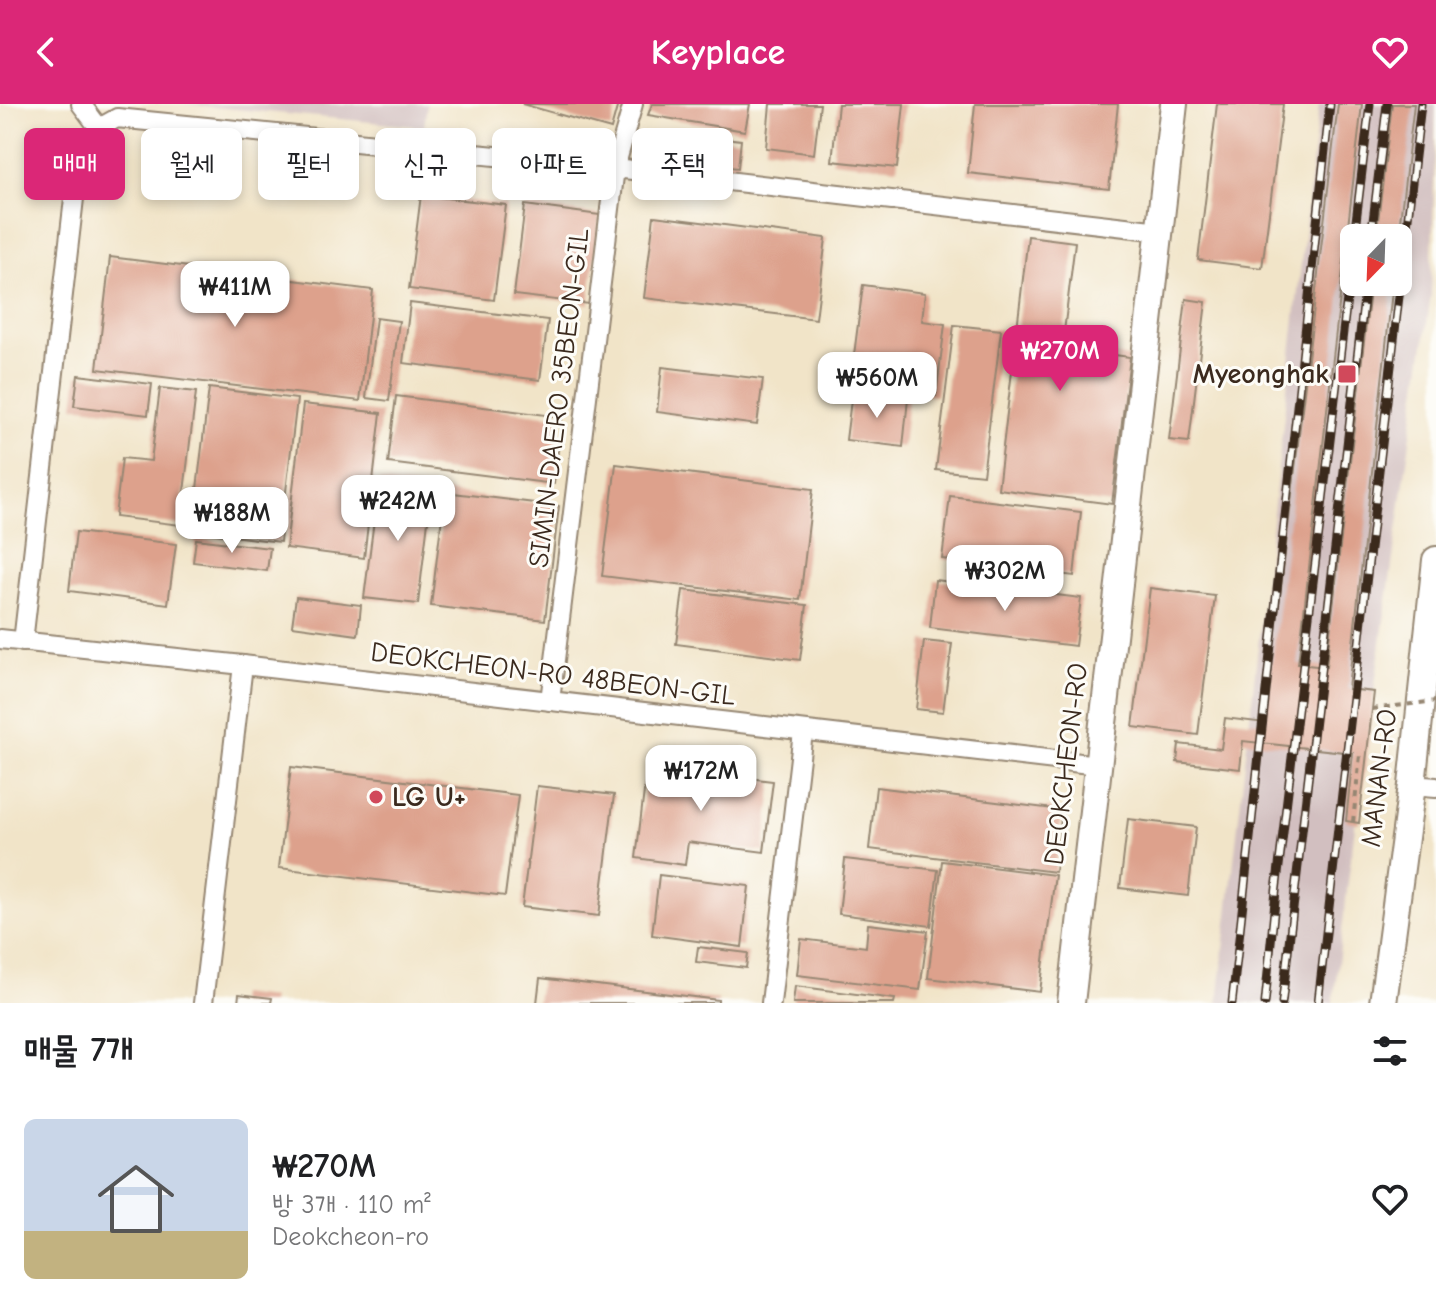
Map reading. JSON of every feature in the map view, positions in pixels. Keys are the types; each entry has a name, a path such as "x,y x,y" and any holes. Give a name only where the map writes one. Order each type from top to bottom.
{"street":[{"path":"81,104 99,128 117,118 492,156"},
{"name":"SIMIN-DAERO 35BEON-GIL","path":"616,164 633,104"},
{"name":"DEOKCHEON-RO","path":"1071,1003 1174,104"},
{"path":"616,168 1160,231"},
{"path":"23,642 74,200"},
{"name":"SIMIN-DAERO 35BEON-GIL","path":"550,701 611,200"},
{"name":"MANAN-RO","path":"1383,1003 1424,786 1436,560"},
{"name":"DEOKCHEON-RO 48BEON-GIL","path":"0,639 1098,765"},
{"path":"203,1003 243,665"},
{"path":"771,1003 803,732"}],"path":[{"path":"1372,709 1436,701"},
{"path":"1353,822 1360,755"}],"shaded area":[{"path":"182,104 427,104 424,127"},
{"path":"1319,104 1436,104 1431,295 1359,794 1333,1003 1218,1003"}],"building":[{"path":"522,104 618,104 611,128"},
{"path":"652,104 750,104 745,131 648,115"},
{"path":"770,104 820,104 814,154 766,148"},
{"path":"838,104 904,104 897,168 832,161"},
{"path":"975,104 1118,104 1109,189 968,173"},
{"path":"1217,104 1283,104 1262,268 1198,260"},
{"path":"1338,104 1362,104 1348,224 1340,224 1340,296 1298,664 1326,667 1369,296 1391,296 1348,689 1374,692 1359,823 1346,821 1353,753 1243,741 1240,769 1177,762 1179,744 1221,749 1225,718 1265,723"},
{"path":"1392,104 1414,104 1400,224 1378,224"},
{"path":"733,139 741,140 738,168 733,167"},
{"path":"420,200 464,200 506,205 494,300 409,289"},
{"path":"525,205 600,215 589,304 514,295"},
{"path":"654,216 826,238 816,319 644,298"},
{"path":"1028,236 1075,242 1062,348 1130,357 1112,504 998,489"},
{"path":"110,257 373,290 360,401 97,369"},
{"path":"863,285 925,293 922,321 945,324 936,396 850,386"},
{"path":"1186,299 1206,302 1189,442 1169,440"},
{"path":"410,303 548,320 540,380 403,363"},
{"path":"376,318 399,321 389,401 366,398"},
{"path":"954,325 1001,330 983,475 936,470"},
{"path":"662,367 763,379 757,425 657,412"},
{"path":"78,375 152,384 148,415 74,406"},
{"path":"160,388 196,392 180,525 115,517 122,458 151,461"},
{"path":"209,388 297,399 280,542 192,531"},
{"path":"852,392 908,399 903,447 846,440"},
{"path":"396,396 562,417 554,484 388,463"},
{"path":"303,404 381,413 364,558 286,548"},
{"path":"616,464 813,489 800,600 602,576"},
{"path":"379,481 432,488 418,604 364,598"},
{"path":"445,492 559,506 545,620 431,606"},
{"path":"950,496 1081,512 1074,576 942,559"},
{"path":"76,532 176,544 168,604 69,591"},
{"path":"196,539 270,548 267,571 193,562"},
{"path":"935,580 1081,598 1075,646 930,628"},
{"path":"1150,588 1215,596 1198,735 1133,727"},
{"path":"683,590 807,605 800,660 676,644"},
{"path":"296,597 361,605 358,635 292,626"},
{"path":"924,641 952,644 943,712 916,709"},
{"path":"647,766 773,781 764,852 688,842 685,865 636,858"},
{"path":"291,767 518,795 505,896 279,868"},
{"path":"537,786 614,795 599,916 522,907"},
{"path":"876,787 1062,810 1055,872 869,849"},
{"path":"1128,819 1196,827 1188,896 1120,888"},
{"path":"845,859 938,870 931,926 839,914"},
{"path":"942,861 1055,875 1040,992 928,978"},
{"path":"659,875 749,886 742,947 652,935"},
{"path":"868,924 928,931 920,990 797,975 801,939 866,947"},
{"path":"698,947 748,953 746,968 696,962"},
{"path":"540,978 718,1000 718,1003 537,1003"},
{"path":"795,986 895,999 894,1003 793,1003"},
{"path":"239,994 272,998 271,1003 238,1003"}],"railway":[{"path":"1232,1003 1330,104"},
{"path":"1356,224 1370,104"},
{"path":"1373,224 1387,104"},
{"path":"1318,1003 1421,104"},
{"path":"1265,1003 1347,296"},
{"path":"1282,1003 1364,296"}],"place":[{"name":"Myeonghak","path":"1347,374"},
{"name":"LG U+","path":"376,797"}]}
